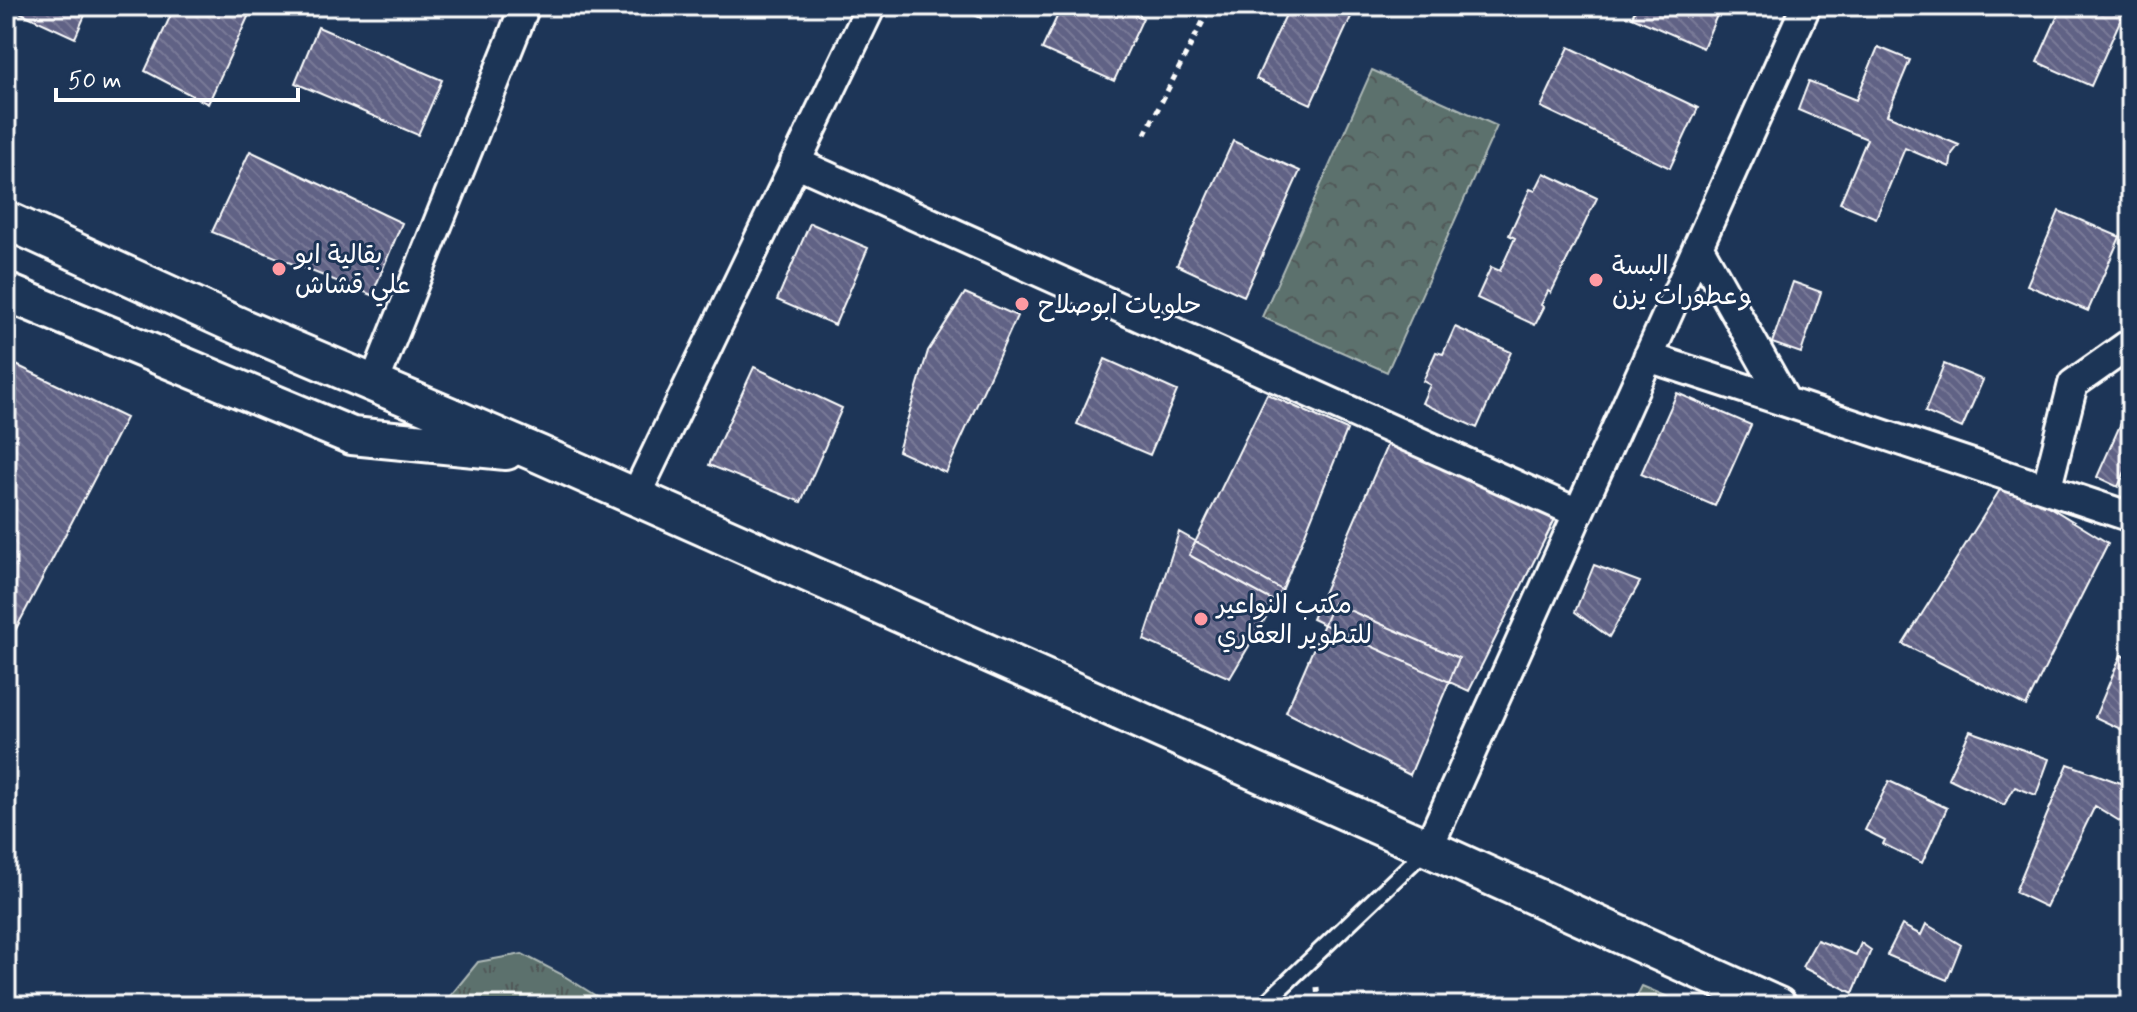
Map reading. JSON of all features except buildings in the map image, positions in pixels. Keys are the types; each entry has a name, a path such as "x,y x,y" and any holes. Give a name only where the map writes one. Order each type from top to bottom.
{"street":[{"path":"374,383 525,6"},
{"path":"635,497 871,6"},
{"path":"1428,848 1806,6"},
{"path":"795,162 1578,513"},
{"path":"6,220 243,328 539,454 1778,1006"},
{"path":"1698,246 1786,402"},
{"path":"6,292 352,436 539,454"},
{"path":"2047,487 2073,384 2131,343"},
{"path":"1648,357 2131,517"}],"lane":[{"path":"1262,1006 1428,848"}],"path":[{"path":"1145,134 1211,6"}],"shaded area":[{"path":"460,6 530,6 519,32"}],"green space":[{"path":"1372,70 1497,126 1387,372 1262,317"},
{"path":"522,954 612,1006 442,1006 478,962"},
{"path":"1642,986 1689,1006 1632,1006"}],"place":[{"name":"بقالية ابو علي قشاش","path":"279,269"},
{"name":"البسة وعطورات يزن","path":"1596,280"},
{"name":"حلويات ابوصلاح","path":"1022,304"},
{"name":"مكتب النواعير للتطوير العقاري","path":"1201,619"}]}
